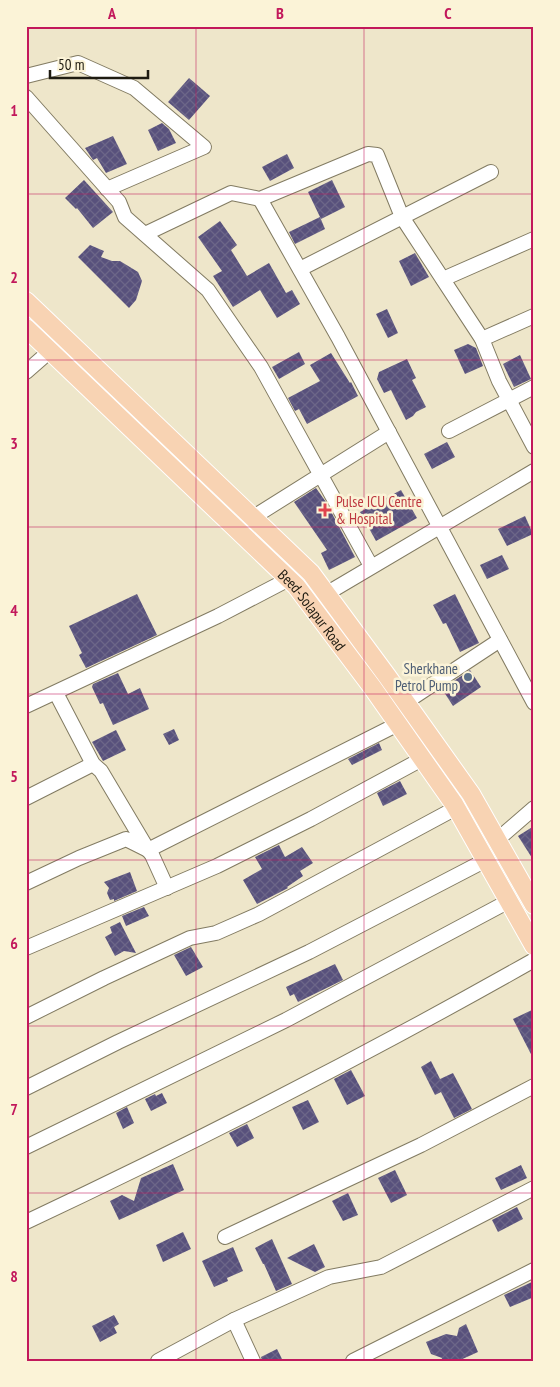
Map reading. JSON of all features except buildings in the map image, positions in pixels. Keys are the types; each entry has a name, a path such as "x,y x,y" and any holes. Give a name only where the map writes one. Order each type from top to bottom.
{"main road":[{"name":"Beed-Solapur Road","path":"26,301 311,573 406,702 470,794 534,905"},
{"name":"Beed-Solapur Road","path":"26,328 289,579 302,594 398,724 456,808 534,946"}],"street":[{"path":"26,76 78,63 134,88 204,147 107,189"},
{"path":"26,97 119,202 124,217 208,290 260,367 371,566"},
{"path":"145,234 231,193 260,199 368,154 377,155 402,217 482,339 499,381 534,447"},
{"path":"300,269 491,172"},
{"path":"260,199 389,432 534,702"},
{"path":"443,280 534,239"},
{"path":"482,339 534,316"},
{"path":"26,372 50,351"},
{"path":"449,431 534,387"},
{"path":"252,518 389,432"},
{"path":"326,594 534,470"},
{"path":"26,706 218,616 289,579"},
{"path":"406,702 500,640"},
{"path":"56,693 93,764 101,772 152,855 167,888"},
{"path":"148,850 398,724"},
{"path":"26,948 217,866 311,819 422,759"},
{"path":"26,798 93,764"},
{"path":"26,1017 190,938 216,933 259,914 456,808"},
{"path":"497,840 534,808"},
{"path":"26,883 79,858 126,839 148,850"},
{"path":"26,1088 118,1042 309,952 486,860"},
{"path":"26,1147 286,1020 509,901"},
{"path":"26,1222 165,1156 454,1006 534,960"},
{"path":"225,1237 421,1144 534,1086"},
{"path":"158,1361 234,1320 329,1277 381,1267 534,1188"},
{"path":"353,1361 533,1271"},
{"path":"234,1320 252,1361"}],"place":[{"name":"Pulse ICU Centre & Hospital","path":"325,510"},
{"name":"Sherkhane Petrol Pump","path":"468,677"}]}
